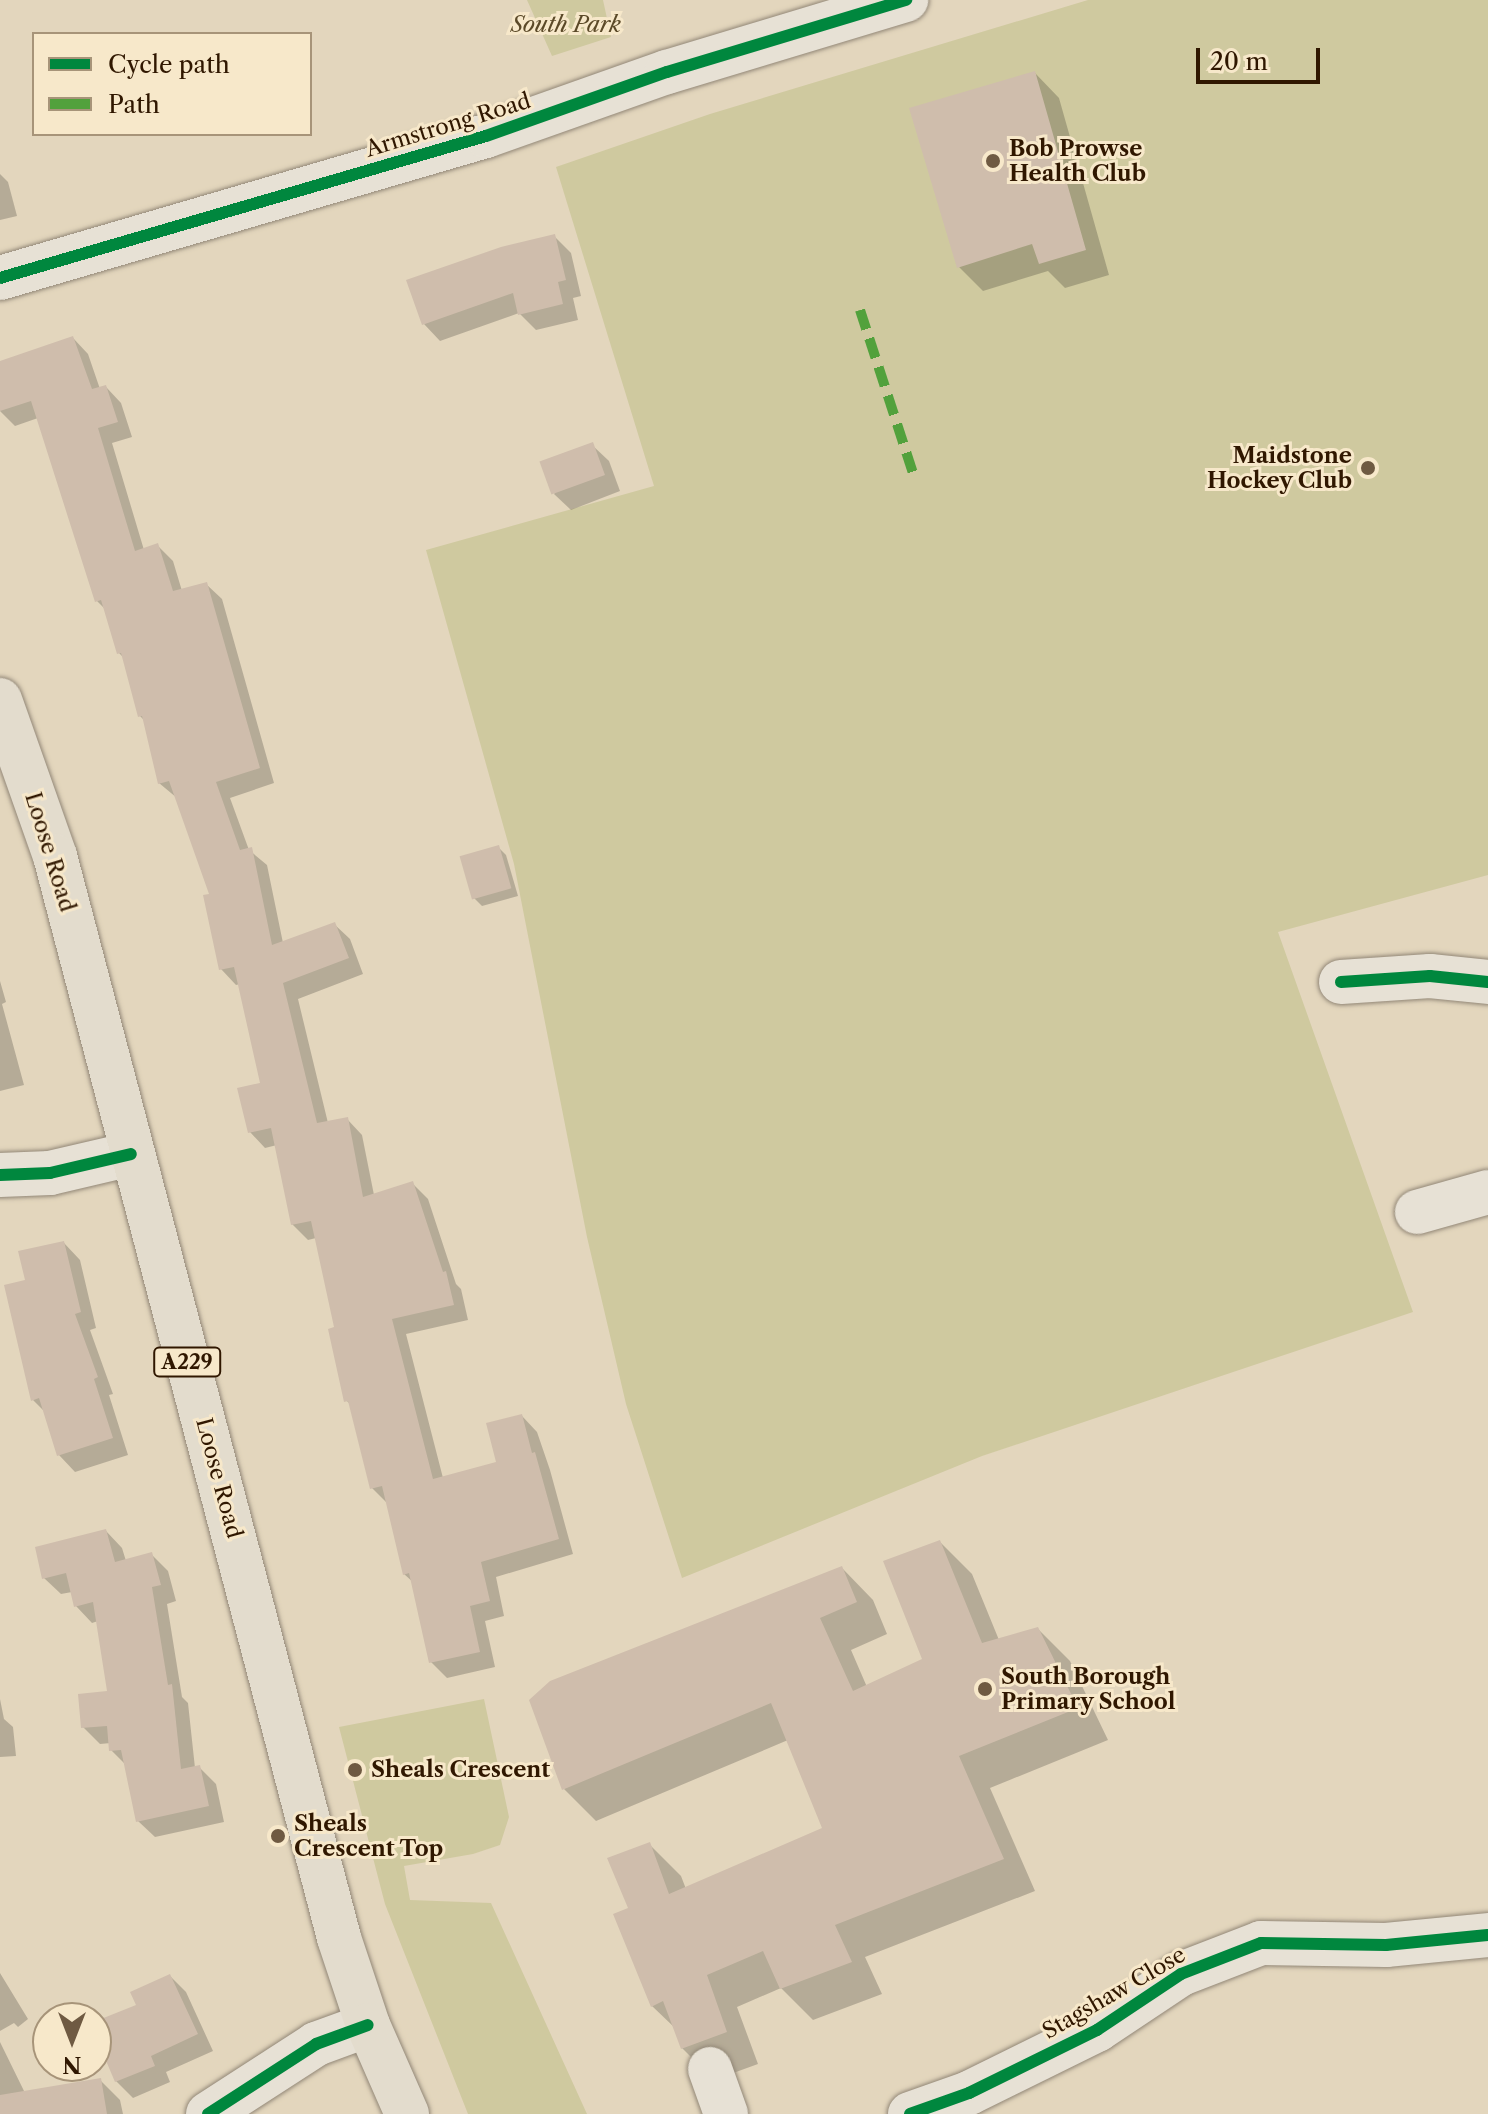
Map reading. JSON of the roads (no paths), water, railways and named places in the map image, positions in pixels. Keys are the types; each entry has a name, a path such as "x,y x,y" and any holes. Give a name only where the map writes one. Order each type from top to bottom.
{"highway":[{"name":"Loose Road","path":"0,700 55,856 131,1154 263,1643 316,1857 368,2025 407,2114"}],"street":[{"name":"Armstrong Road","path":"0,278 486,136 667,72 906,0"},
{"path":"1341,982 1430,976 1488,982"},
{"path":"0,1175 50,1173 131,1154"},
{"path":"1417,1212 1488,1192"},
{"name":"Stagshaw Close","path":"910,2114 969,2093 1097,2030 1181,1974 1261,1943 1386,1945 1488,1935"},
{"path":"208,2114 316,2044 368,2025"},
{"path":"710,2069 726,2114"}],"place":[{"name":"Bob Prowse Health Club","path":"993,161"},
{"name":"Maidstone Hockey Club","path":"1368,468"},
{"name":"South Borough Primary School","path":"985,1689"},
{"name":"Sheals Crescent","path":"355,1770"},
{"name":"Sheals Crescent Top","path":"278,1836"}],"park label":[{"name":"South Park","path":"566,25"}]}
